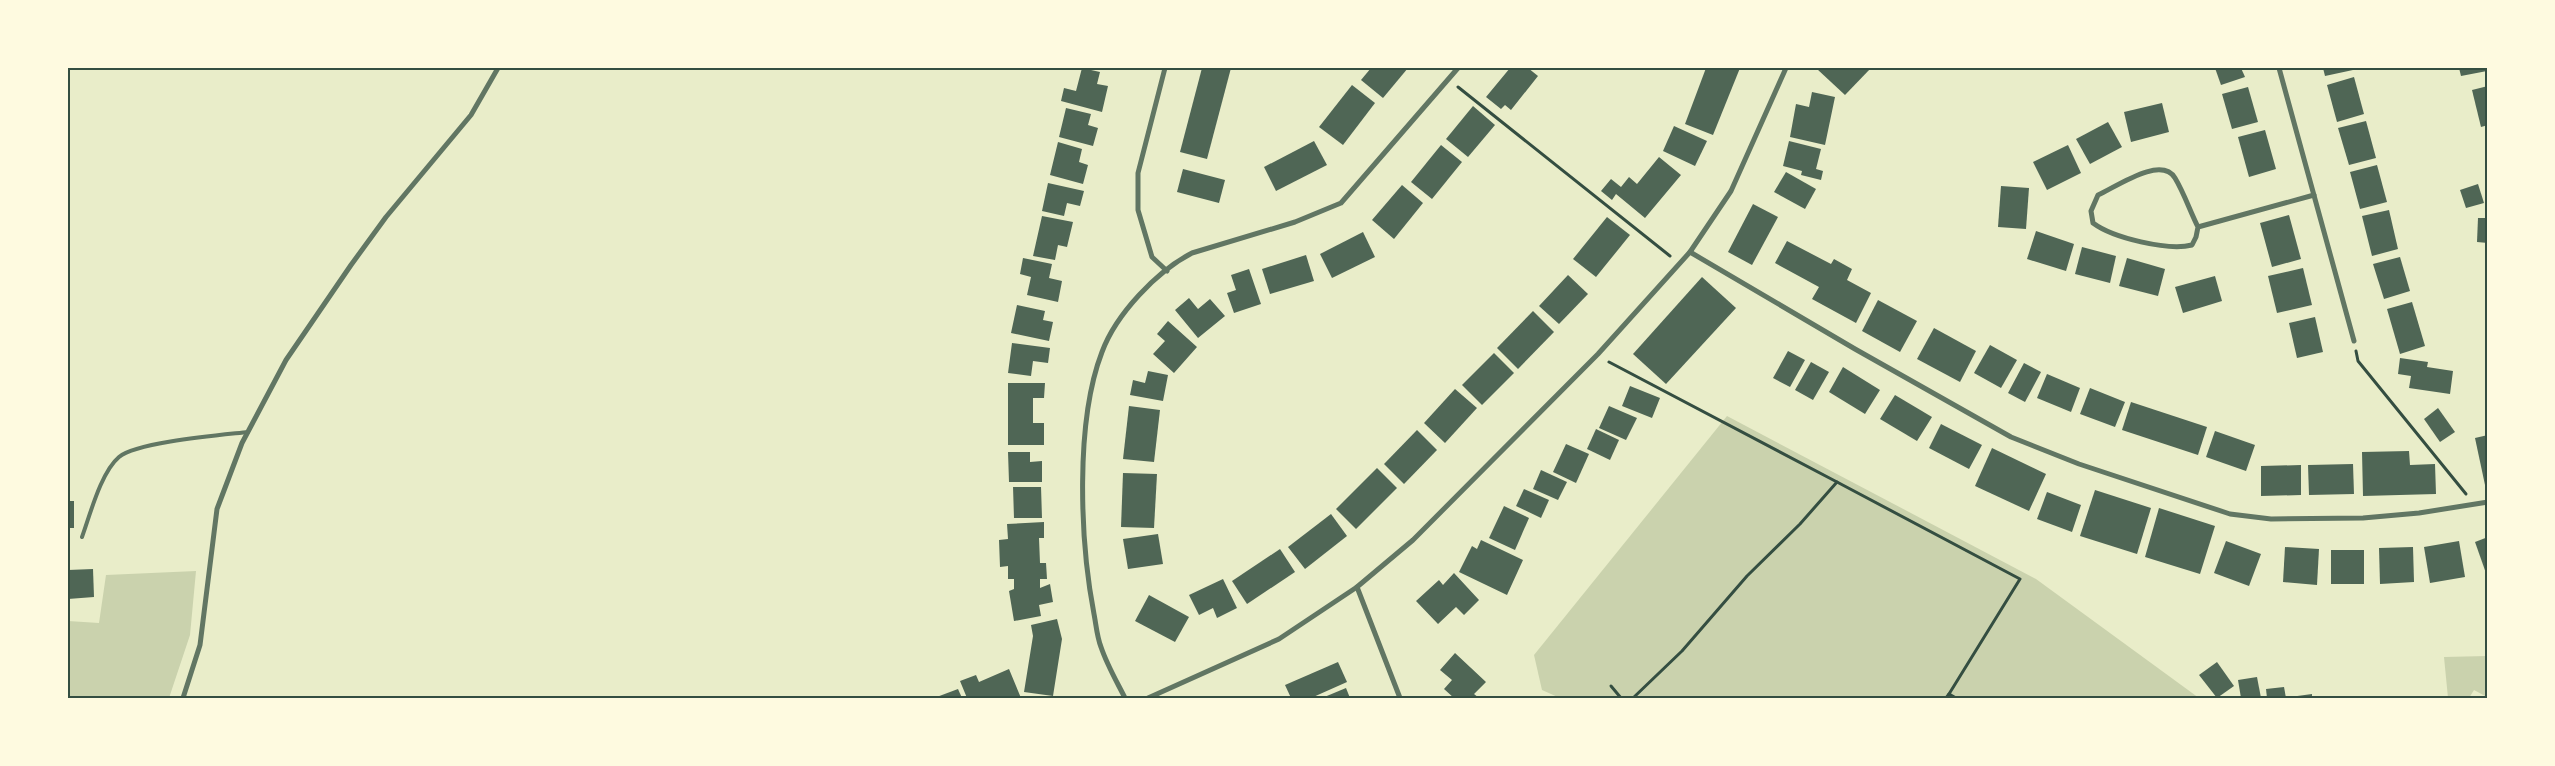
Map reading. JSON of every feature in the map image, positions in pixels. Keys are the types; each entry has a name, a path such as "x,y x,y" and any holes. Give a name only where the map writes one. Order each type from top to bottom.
{"street":[{"path":"183,698 200,645 218,509 248,432 286,360 345,273 386,217 471,115 498,68"},
{"path":"1165,68 1138,173 1138,210 1152,257 1167,271"},
{"path":"1125,698 1101,647 1087,576 1082,505 1086,429 1093,380 1102,350 1120,320 1145,288 1181,259 1192,253 1295,222 1341,203 1458,68"},
{"path":"1148,698 1279,639 1357,587 1413,540 1598,354 1690,252 1731,191 1786,68"},
{"path":"2279,68 2354,341"},
{"path":"2154,168 2166,169 2174,176 2198,227 2192,245 2166,248 2102,229 2093,223 2091,211 2098,195 2154,168"},
{"path":"2198,227 2314,195"},
{"path":"1690,252 1855,349 2011,437 2079,464 2230,514 2271,519 2363,518 2419,513 2488,502"},
{"path":"1357,587 1400,698"}],"lane":[{"path":"82,537 98,488 120,456 154,444 248,432"}],"path":[{"path":"1448,80 1680,264"},
{"path":"2354,341 2358,361 2475,505"},
{"path":"1598,354 1619,368 2020,579 1946,698"},
{"path":"1633,698 1682,651 1747,576 1800,524 1837,482"},
{"path":"1610,686 1621,698"},
{"path":"1949,694 1956,698"}],"green space":[{"path":"1727,416 2036,579 2199,698 1560,698 1542,690 1534,655"},
{"path":"196,571 190,635 169,698 68,698 68,621 99,623 106,575"},
{"path":"2487,656 2487,697 2474,690 2469,698 2448,698 2444,657"}],"building":[{"path":"1082,68 1100,72 1097,84 1108,86 1102,112 1061,101 1064,88 1076,91"},
{"path":"1202,68 1231,68 1207,159 1180,152"},
{"path":"1371,68 1408,68 1383,98 1361,80"},
{"path":"1510,68 1528,68 1538,76 1511,110 1505,105 1501,109 1486,97"},
{"path":"1706,68 1740,68 1713,135 1685,124"},
{"path":"1871,68 1845,95 1817,69"},
{"path":"2215,68 2241,68 2245,77 2221,85"},
{"path":"2323,68 2353,68 2353,70 2325,76"},
{"path":"2459,68 2487,68 2487,71 2461,76"},
{"path":"2354,77 2364,114 2337,122 2327,85"},
{"path":"1352,85 1375,103 1343,145 1319,127"},
{"path":"2488,86 2488,125 2481,127 2472,90"},
{"path":"2248,87 2258,122 2232,129 2222,94"},
{"path":"1812,92 1835,97 1825,145 1790,137 1796,104 1809,107"},
{"path":"2162,103 2169,132 2131,142 2124,112"},
{"path":"1473,106 1495,125 1468,157 1446,139"},
{"path":"1066,108 1091,114 1088,125 1098,128 1093,146 1059,137"},
{"path":"2366,121 2376,158 2349,165 2338,128"},
{"path":"2108,122 2122,147 2090,164 2076,139"},
{"path":"1674,126 1707,141 1695,166 1663,151"},
{"path":"2265,130 2276,169 2249,177 2238,137"},
{"path":"1314,141 1327,165 1276,191 1264,167"},
{"path":"1789,141 1821,149 1816,169 1823,171 1821,180 1801,175 1802,171 1783,166"},
{"path":"1058,142 1082,149 1079,162 1088,165 1083,184 1050,175"},
{"path":"1441,145 1462,162 1432,199 1411,182"},
{"path":"2068,145 2081,173 2047,190 2033,162"},
{"path":"1659,157 1681,175 1645,218 1616,194 1612,200 1601,191 1611,179 1621,187 1629,177 1637,184"},
{"path":"2377,165 2387,202 2360,209 2350,172"},
{"path":"1183,169 1225,180 1219,203 1177,192"},
{"path":"1786,172 1816,189 1805,209 1774,192"},
{"path":"1048,183 1084,191 1080,206 1067,203 1064,216 1042,211"},
{"path":"2478,184 2484,203 2466,208 2460,190"},
{"path":"1402,185 1423,203 1394,239 1372,220"},
{"path":"2001,186 2029,188 2026,229 1998,227"},
{"path":"1753,204 1778,217 1752,265 1728,252"},
{"path":"2389,210 2398,249 2372,256 2362,216"},
{"path":"2289,215 2301,259 2272,267 2260,223"},
{"path":"1042,216 1073,222 1067,247 1058,245 1055,260 1033,256"},
{"path":"1607,217 1630,235 1596,277 1573,259"},
{"path":"2478,218 2488,218 2488,243 2477,242"},
{"path":"2036,231 2074,244 2066,271 2027,259"},
{"path":"1363,232 1375,257 1332,278 1320,254"},
{"path":"1787,241 1831,264 1834,259 1852,269 1847,280 1871,293 1856,323 1812,299 1819,287 1775,263"},
{"path":"2082,247 2116,256 2110,283 2075,274"},
{"path":"1306,255 1314,281 1270,294 1262,269"},
{"path":"2400,257 2410,291 2384,299 2373,264"},
{"path":"1023,258 1052,264 1049,278 1062,281 1058,302 1027,295 1031,277 1020,274"},
{"path":"2127,258 2165,269 2158,296 2119,286"},
{"path":"2303,268 2312,305 2277,313 2268,276"},
{"path":"1249,269 1261,304 1234,313 1227,293 1236,290 1231,275"},
{"path":"1568,275 1588,294 1559,324 1539,306"},
{"path":"2215,276 2222,301 2183,313 2175,287"},
{"path":"1702,277 1736,308 1666,384 1633,354"},
{"path":"1189,298 1198,309 1210,299 1225,316 1198,338 1175,310"},
{"path":"1878,300 1917,321 1900,352 1862,331"},
{"path":"2412,302 2425,346 2400,354 2387,309"},
{"path":"1017,305 1045,311 1043,320 1053,322 1049,341 1011,333"},
{"path":"1533,311 1554,332 1518,369 1497,348"},
{"path":"2315,317 2323,352 2297,358 2289,323"},
{"path":"1168,321 1197,347 1174,373 1153,354 1165,341 1157,334"},
{"path":"1934,328 1976,351 1960,382 1917,359"},
{"path":"1012,343 1050,348 1048,363 1033,361 1031,376 1008,373"},
{"path":"1990,345 2017,360 2001,388 1974,373"},
{"path":"1788,351 1805,360 1790,387 1773,378"},
{"path":"1494,353 1514,373 1482,405 1462,385"},
{"path":"2400,358 2428,362 2427,367 2453,371 2450,394 2409,388 2411,376 2398,374"},
{"path":"1811,362 1829,372 1813,400 1795,390"},
{"path":"2024,363 2041,372 2025,402 2008,393"},
{"path":"1843,367 1880,390 1865,414 1829,392"},
{"path":"1148,371 1168,375 1163,401 1130,395 1133,380 1145,383"},
{"path":"2047,374 2080,388 2071,412 2037,398"},
{"path":"1008,383 1045,383 1044,398 1033,398 1033,423 1044,423 1044,445 1008,445"},
{"path":"1630,386 1660,398 1652,418 1622,406"},
{"path":"2090,388 2125,402 2115,427 2080,414"},
{"path":"1455,389 1477,408 1445,443 1424,423"},
{"path":"1895,395 1932,417 1917,441 1880,419"},
{"path":"2131,402 2207,427 2198,455 2122,430"},
{"path":"1129,406 1160,410 1154,462 1123,459"},
{"path":"1609,406 1637,418 1626,440 1599,428"},
{"path":"2438,408 2455,432 2440,442 2424,419"},
{"path":"1941,424 1982,445 1969,469 1929,448"},
{"path":"1596,429 1619,440 1610,460 1587,449"},
{"path":"1417,430 1437,450 1404,484 1384,464"},
{"path":"2215,431 2255,445 2246,471 2206,457"},
{"path":"2488,435 2488,485 2485,485 2475,438"},
{"path":"1566,444 1589,454 1576,483 1553,472"},
{"path":"1992,448 2046,474 2029,511 1975,486"},
{"path":"2409,451 2410,465 2435,464 2436,494 2363,496 2362,452"},
{"path":"1008,452 1030,452 1030,462 1042,461 1042,482 1009,482"},
{"path":"2353,464 2354,494 2309,495 2308,465"},
{"path":"2301,465 2301,495 2261,496 2261,466"},
{"path":"1377,468 1397,488 1356,529 1336,509"},
{"path":"1541,470 1567,482 1558,500 1533,489"},
{"path":"1123,473 1157,474 1154,528 1121,527"},
{"path":"1013,487 1041,487 1042,518 1014,518"},
{"path":"1524,489 1549,500 1541,518 1516,506"},
{"path":"2095,490 2151,508 2137,554 2080,536"},
{"path":"2047,492 2081,505 2072,532 2037,519"},
{"path":"68,501 74,501 74,528 68,528"},
{"path":"1504,506 1529,518 1515,550 1489,538"},
{"path":"2159,508 2215,526 2200,574 2145,557"},
{"path":"1331,514 1347,536 1305,569 1288,547"},
{"path":"1044,522 1044,538 1039,538 1040,563 1046,563 1047,579 1040,579 1040,588 1050,584 1053,602 1039,605 1041,616 1014,621 1009,591 1014,589 1014,579 1008,579 1008,566 1000,567 999,540 1008,539 1007,524"},
{"path":"1158,534 1163,564 1128,569 1123,539"},
{"path":"2488,537 2488,576 2487,576 2475,542"},
{"path":"1481,540 1523,560 1507,595 1459,572 1472,546 1477,549"},
{"path":"2226,541 2261,554 2249,586 2214,573"},
{"path":"2459,541 2465,577 2430,583 2424,547"},
{"path":"2285,547 2319,549 2317,585 2283,582"},
{"path":"2413,547 2414,582 2380,584 2379,548"},
{"path":"1280,549 1295,572 1247,604 1232,581"},
{"path":"2331,550 2364,550 2364,584 2331,584"},
{"path":"93,569 94,597 68,599 68,570"},
{"path":"1454,573 1479,600 1464,615 1456,607 1438,624 1416,601 1439,580 1443,585"},
{"path":"1223,579 1237,608 1217,618 1213,608 1199,615 1189,595"},
{"path":"1149,595 1189,617 1175,642 1135,621"},
{"path":"1057,619 1062,639 1053,696 1024,692 1033,636 1031,625"},
{"path":"1455,653 1486,682 1474,694 1479,698 1454,698 1444,689 1452,680 1440,670"},
{"path":"1338,662 1347,682 1311,698 1291,698 1285,685"},
{"path":"2217,662 2234,686 2217,698 2199,675"},
{"path":"1009,669 1021,698 967,698 960,681 976,675 979,682"},
{"path":"2257,677 2261,698 2241,698 2238,680"},
{"path":"2284,687 2286,698 2267,698 2266,689"},
{"path":"1346,688 1350,698 1322,698"},
{"path":"958,689 962,698 934,698"},
{"path":"2312,694 2312,698 2290,698 2290,697"}]}
